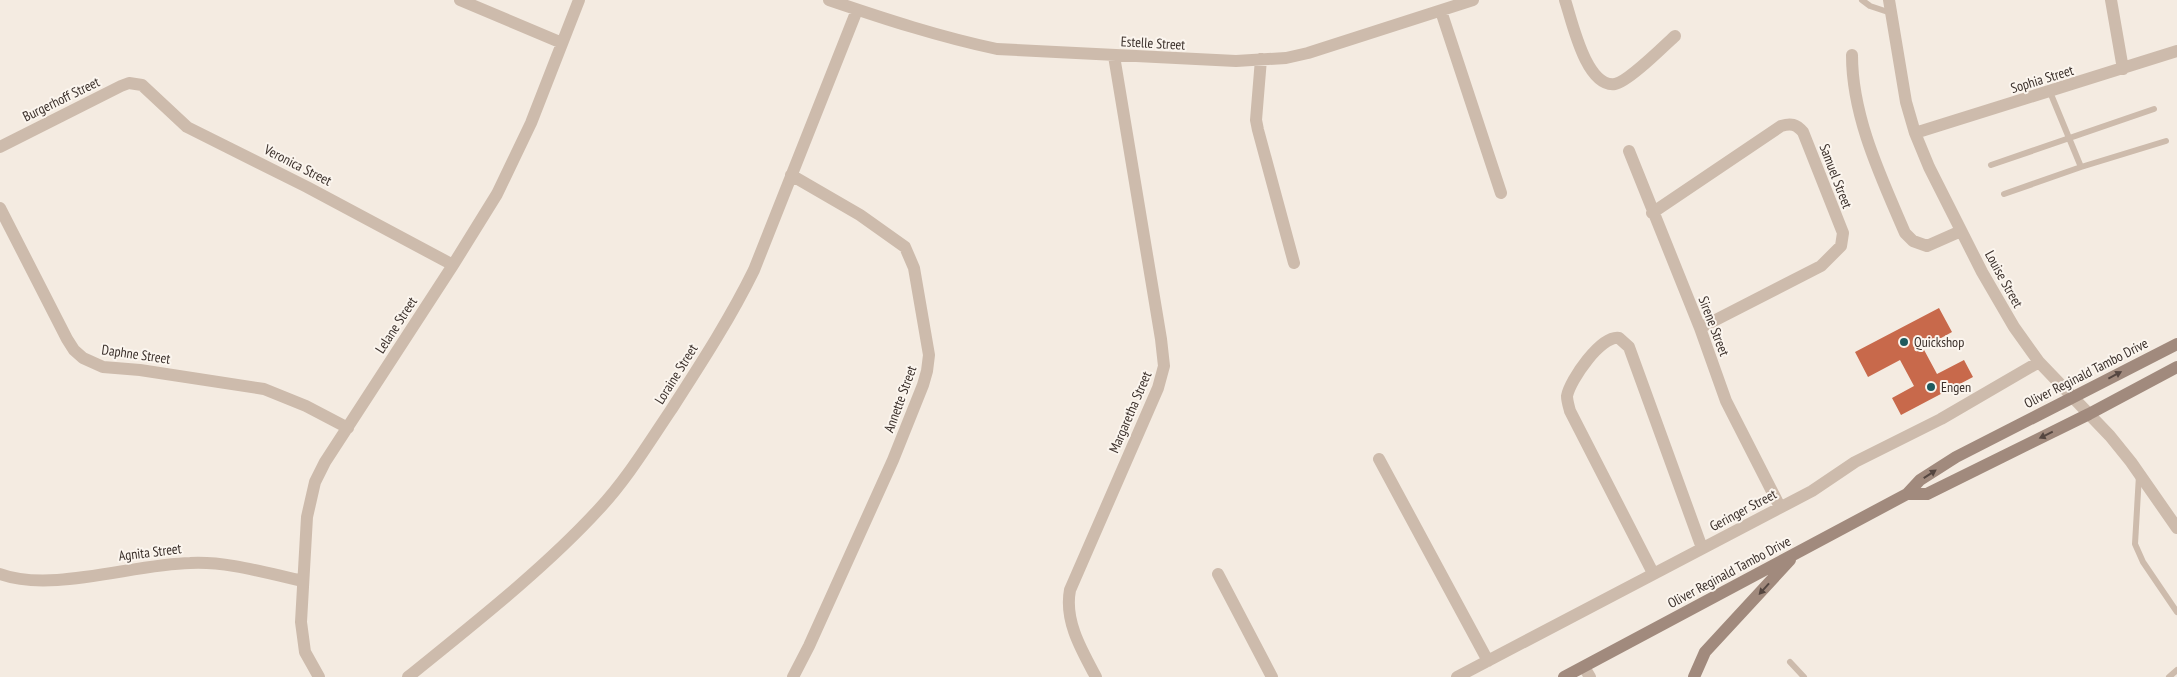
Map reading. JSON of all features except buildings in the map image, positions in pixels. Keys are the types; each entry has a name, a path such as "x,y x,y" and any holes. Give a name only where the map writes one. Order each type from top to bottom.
{"main road":[{"name":"Oliver Reginald Tambo Drive","path":"1564,677 1587,672 1796,553 1907,494 1920,480 1956,457 2177,344"},
{"name":"Oliver Reginald Tambo Drive","path":"1907,494 1927,494 2090,414 2177,367"},
{"path":"1694,677 1705,652 1724,634 1796,553"}],"street":[{"path":"460,0 562,43"},
{"name":"Lelane Street","path":"319,677 305,652 302,638 307,517 315,482 325,462 497,194 514,161 579,0"},
{"name":"Estelle Street","path":"830,0 962,42 997,49 1211,61 1286,58 1308,53 1473,0"},
{"path":"1566,0 1584,57 1593,75 1604,82 1615,84 1627,78 1676,36"},
{"name":"Louise Street","path":"1889,0 1906,102 1915,133 1929,167 1961,231 2009,319 2039,362 2072,398 2090,414 2140,474 2177,528"},
{"path":"2111,0 2123,69"},
{"name":"Loraine Street","path":"408,677 551,556 586,524 621,484 678,399 740,298 754,270 857,10"},
{"path":"1441,11 1502,193"},
{"name":"Sophia Street","path":"1915,133 2177,51"},
{"path":"1852,55 1852,81 1858,106 1873,156 1905,233 1913,241 1927,246 1961,231"},
{"name":"Margaretha Street","path":"1096,677 1070,621 1068,600 1074,579 1158,388 1164,366 1162,339 1114,56"},
{"path":"1261,59 1256,120 1294,262"},
{"name":"Veronica Street","path":"136,83 148,90 187,127 324,196 453,265"},
{"name":"Burgerhoff Street","path":"0,147 121,86 136,83"},
{"name":"Samuel Street","path":"1652,213 1781,126 1789,124 1798,126 1803,132 1843,233 1841,246 1821,266 1700,328"},
{"name":"Sirene Street","path":"1629,152 1700,328 1726,401 1780,507"},
{"name":"Annette Street","path":"791,175 860,215 905,247 914,268 929,355 923,385 893,460 809,646 793,677"},
{"name":"Daphne Street","path":"0,208 67,339 74,350 84,358 103,367 140,370 264,389 306,406 348,428"},
{"path":"1653,573 1570,411 1567,397 1574,380 1597,349 1609,339 1619,338 1629,347 1702,548"},
{"name":"Geringer Street","path":"1457,677 1812,491 1855,462 1941,419 2039,362"},
{"path":"1379,459 1488,661"},
{"name":"Agnita Street","path":"0,574 18,579 48,580 190,562 240,568 303,581"},
{"path":"1218,574 1272,677"}],"lane":[{"path":"1862,0 1870,6 1891,13"},
{"path":"2050,92 2081,167"},
{"path":"1991,165 2154,109"},
{"path":"2004,194 2081,167 2166,141"},
{"path":"2140,474 2135,544 2143,562 2177,612"},
{"path":"1790,662 1804,677"},
{"path":"2169,677 2177,670"}],"place":[{"name":"Quickshop","path":"1904,342"},
{"name":"Engen","path":"1931,387"}]}
